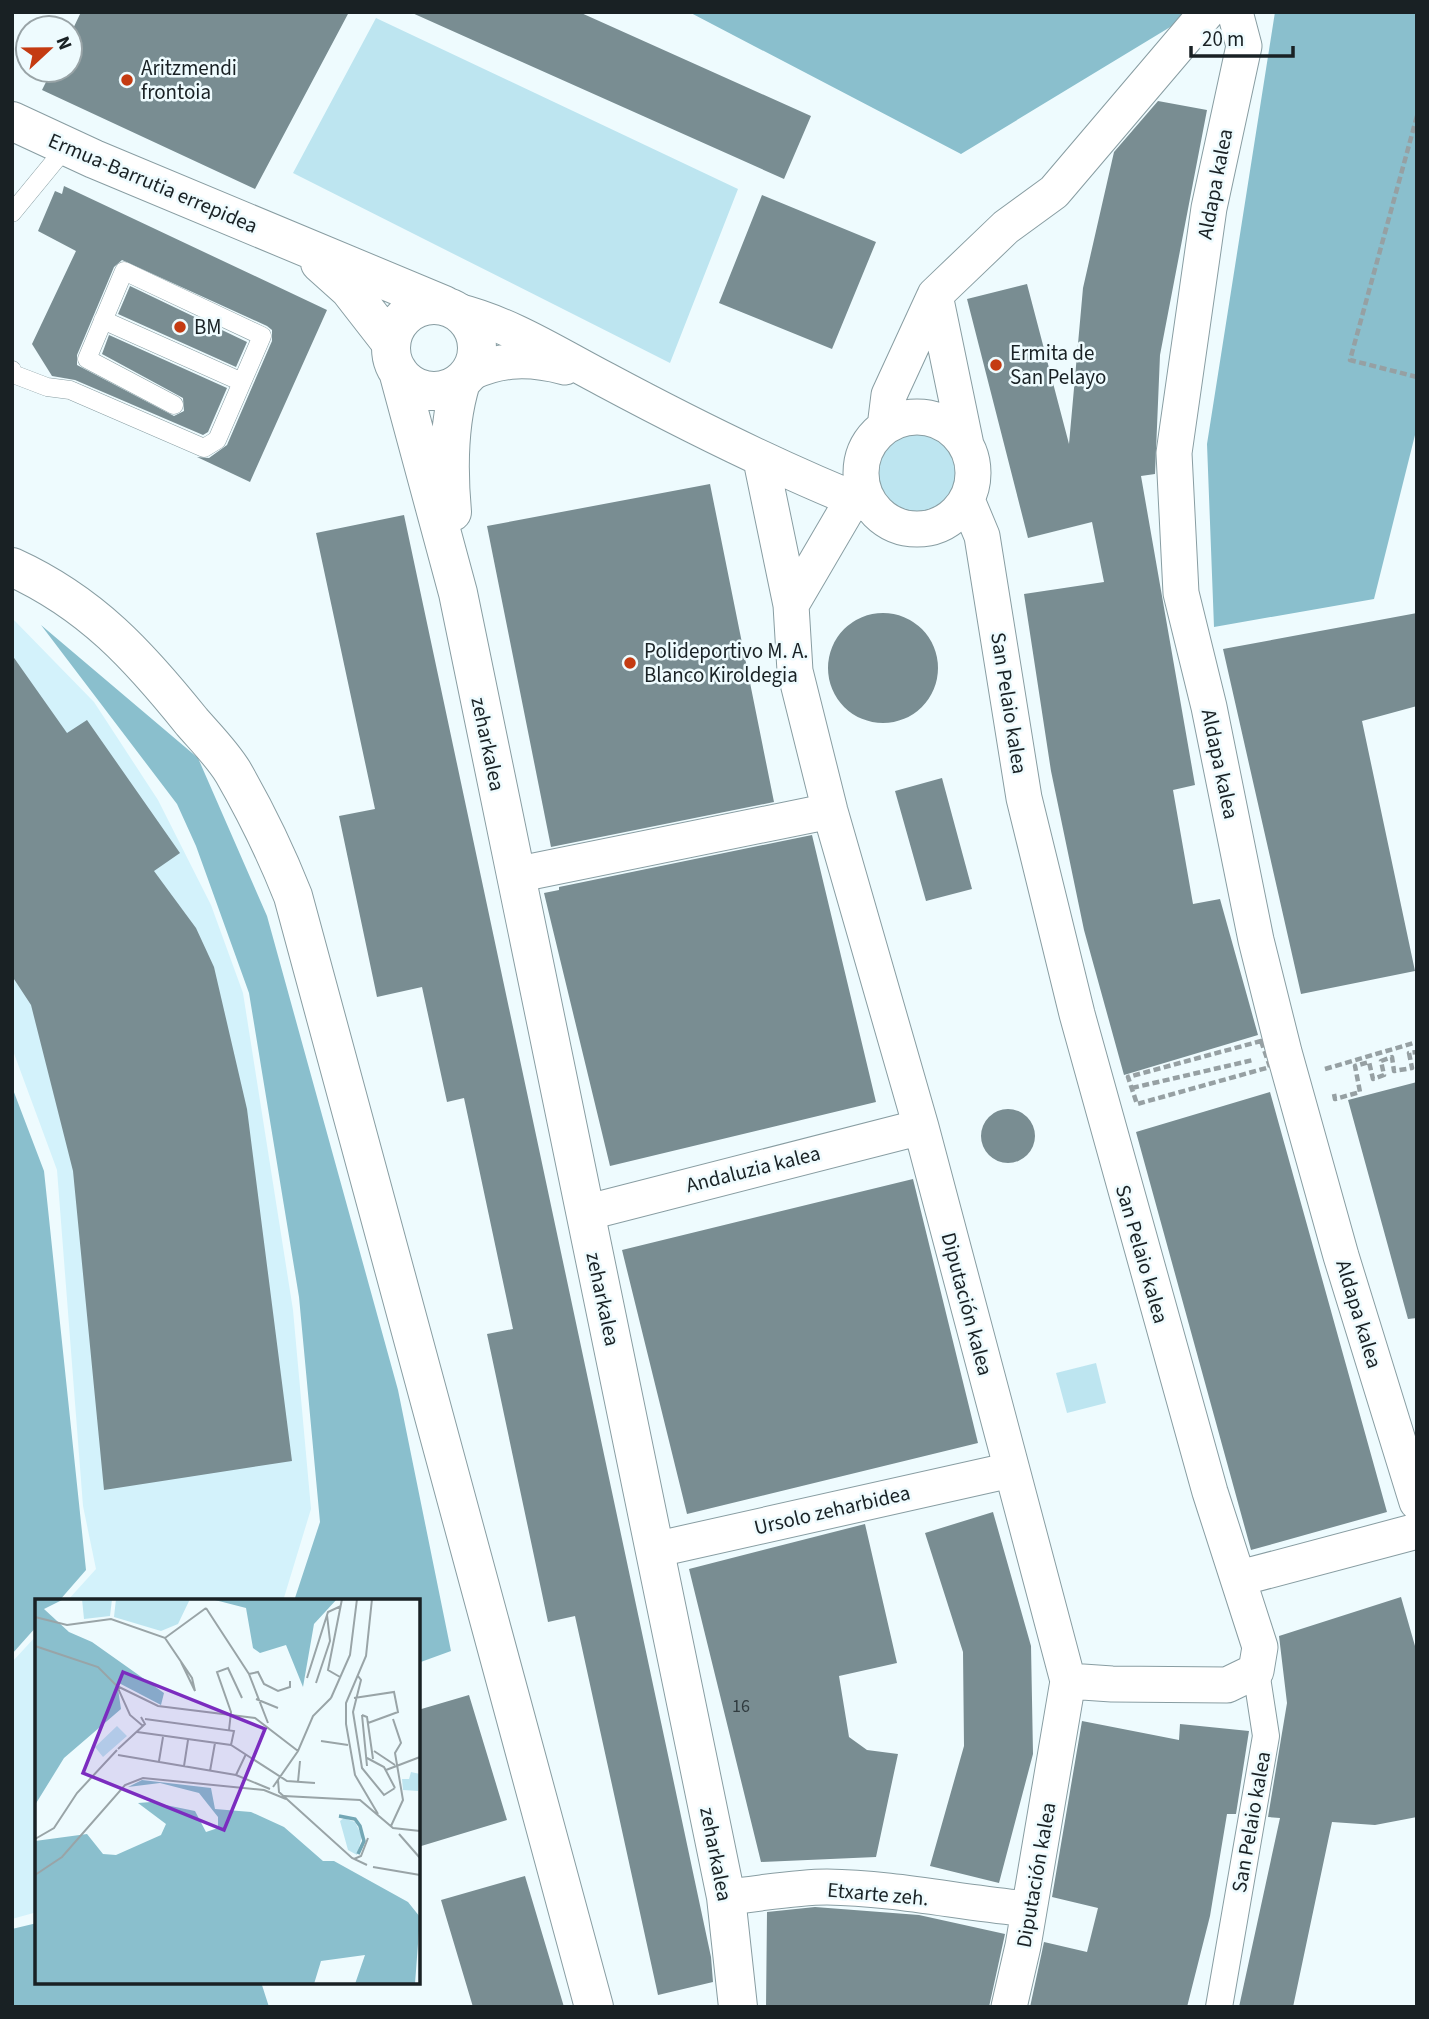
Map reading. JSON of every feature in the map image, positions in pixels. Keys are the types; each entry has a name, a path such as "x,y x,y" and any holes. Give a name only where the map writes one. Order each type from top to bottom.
{"street":[{"path":"885,427 890,395 935,295 1006,227 1054,192 1207,12"},
{"name":"Aldapa kalea","path":"1235,12 1244,46 1209,208 1174,453 1181,593 1209,707 1256,940 1275,1054 1417,1502"},
{"name":"Ermua-Barrutia errepidea","path":"12,121 293,244 450,308"},
{"name":"Ermua-Barrutia errepidea","path":"293,244 349,289 395,357"},
{"path":"605,380 549,363 519,359 493,362 448,389 434,391 407,382 395,357 403,317 429,304 487,318 526,335 605,380 761,460 862,502 884,519 902,528 920,530 939,526 955,515 967,500 973,482 972,463 935,295"},
{"path":"450,308 475,332 477,346 465,377"},
{"name":"zeharkalea","path":"395,357 458,593 726,1897 738,2007"},
{"name":"zeharkalea","path":"458,593 449,449 454,405 465,377"},
{"path":"791,605 862,502 860,472 864,455 872,439 885,427 901,419 920,417 938,421 954,431 966,445"},
{"name":"Diputación kalea","path":"761,460 791,605 795,671 830,811 921,1127 1068,1681 1029,1909 1009,2007"},
{"name":"San Pelaio kalea","path":"967,500 982,536 1024,798 1077,1014 1199,1455 1260,1647 1256,1671 1266,1736 1219,2007"},
{"path":"12,567 52,585 120,638 172,696 231,769 274,848 293,897 594,2007"},
{"path":"515,875 830,811"},
{"name":"Andaluzia kalea","path":"585,1213 921,1127"},
{"name":"Ursolo zeharbidea","path":"654,1550 1010,1470"},
{"path":"1240,1578 1417,1531"},
{"path":"1068,1681 1227,1685 1256,1671"},
{"name":"Etxarte zeh.","path":"726,1897 825,1887 884,1891 954,1902 1029,1909"}],"lane":[{"path":"12,213 67,146"},
{"path":"12,370 13,374 47,387 70,390 204,448 216,440 262,336 124,271 87,359 174,405"},
{"path":"103,320 242,382"}],"path":[{"path":"1417,116 1350,360 1417,377"},
{"path":"1261,1041 1275,1054 1270,1067 1137,1104 1128,1077 1261,1041"},
{"path":"1325,1069 1417,1042"},
{"path":"1332,1089 1335,1099 1360,1092 1355,1066 1369,1062 1373,1079 1384,1075 1381,1061 1391,1057 1394,1071 1412,1068 1409,1053 1417,1052"},
{"path":"1146,1085 1275,1054"}],"shaded area":[{"path":"689,12 1195,12 961,154"},
{"path":"1275,12 1417,12 1417,427 1374,599 1214,627 1207,444"},
{"path":"376,18 738,189 670,363 293,173"},
{"path":"918,431 941,438 953,450 960,473 953,496 941,508 918,515 895,508 883,496 876,473 883,450 895,438"},
{"path":"12,618 94,702 158,800 211,905 243,993 293,1310 311,1509 284,1599 69,1599 96,1569 83,1506 57,1170 12,1048"},
{"path":"41,625 198,758 267,916 398,1390 451,1651 420,1662 420,1599 295,1599 320,1522 299,1297 249,993 196,846 177,804"},
{"path":"12,1087 44,1171 86,1570 61,1599 35,1599 35,1628 12,1654"},
{"path":"1096,1363 1106,1403 1067,1413 1056,1373"},
{"path":"35,1637 35,1913 12,1919 12,1662"},
{"path":"35,1923 35,1984 262,1984 269,2007 12,2007 12,1929"}],"building":[{"path":"349,12 255,189 42,90 45,84 84,84 84,14 80,14"},
{"path":"410,12 579,12 811,116 784,179"},
{"path":"1158,101 1207,110 1160,355 1155,474 1141,476 1195,785 1173,790 1193,904 1220,899 1258,1035 1124,1075 1084,930 1051,771 1024,594 1104,582 1092,522 1028,538 967,299 1027,284 1069,444 1083,288 1114,152"},
{"path":"64,186 327,310 250,482 197,457 209,458 227,445 272,341 272,330 267,326 122,260 114,267 77,355 77,365 174,416 184,411 183,398 102,354 109,335 227,388 208,432 203,435 75,380 52,376 32,344 76,251 38,231 55,191 62,194"},
{"path":"762,195 876,242 832,349 719,303"},
{"path":"130,286 247,342 236,367 118,314"},
{"name":"Polideportivo M. A. Blanco Kiroldegia","path":"710,484 774,802 551,847 487,526"},
{"path":"404,515 711,1957 713,1982 658,1995 575,1616 548,1622 487,1334 513,1329 464,1098 447,1102 422,987 377,997 339,816 375,809 316,533"},
{"path":"883,613 904,617 922,629 934,647 938,668 934,689 922,707 904,719 883,723 862,719 844,707 832,689 828,668 832,647 844,629 862,617"},
{"path":"1417,613 1417,706 1362,721 1415,971 1301,994 1223,649"},
{"path":"12,655 67,733 87,720 180,853 154,871 196,928 214,967 247,1109 292,1461 104,1490 73,1171 31,1005 12,976"},
{"path":"942,778 972,889 926,901 895,791"},
{"path":"812,835 876,1102 610,1166 544,893 559,890 559,887"},
{"path":"1417,1082 1417,1318 1408,1319 1348,1100"},
{"path":"1270,1092 1387,1512 1251,1550 1136,1132"},
{"path":"1008,1109 1027,1117 1035,1136 1027,1155 1008,1163 989,1155 981,1136 989,1117"},
{"path":"913,1179 978,1443 687,1514 622,1250"},
{"path":"993,1512 1031,1646 1033,1754 999,1883 930,1866 964,1746 963,1652 925,1533"},
{"path":"865,1524 897,1663 839,1676 849,1737 867,1750 898,1754 876,1857 761,1862 689,1569"},
{"path":"1401,1597 1417,1653 1417,1817 1375,1825 1332,1822 1293,2007 1239,2007 1280,1818 1268,1817 1287,1703 1279,1636"},
{"path":"469,1695 507,1820 420,1846 420,1709"},
{"path":"1082,1721 1179,1740 1180,1724 1249,1731 1236,1814 1227,1814 1210,1916 1187,2007 1030,2007 1044,1942 1087,1952 1098,1908 1052,1897"},
{"path":"525,1876 564,2007 473,2007 441,1900"},
{"path":"815,1907 919,1915 1005,1934 989,2007 766,2007 767,1912"}],"place":[{"name":"Aritzmendi frontoia","path":"127,80"},
{"name":"BM","path":"180,327"},
{"name":"Ermita de San Pelayo","path":"996,365"},
{"name":"Polideportivo M. A. Blanco Kiroldegia","path":"630,663"}]}
